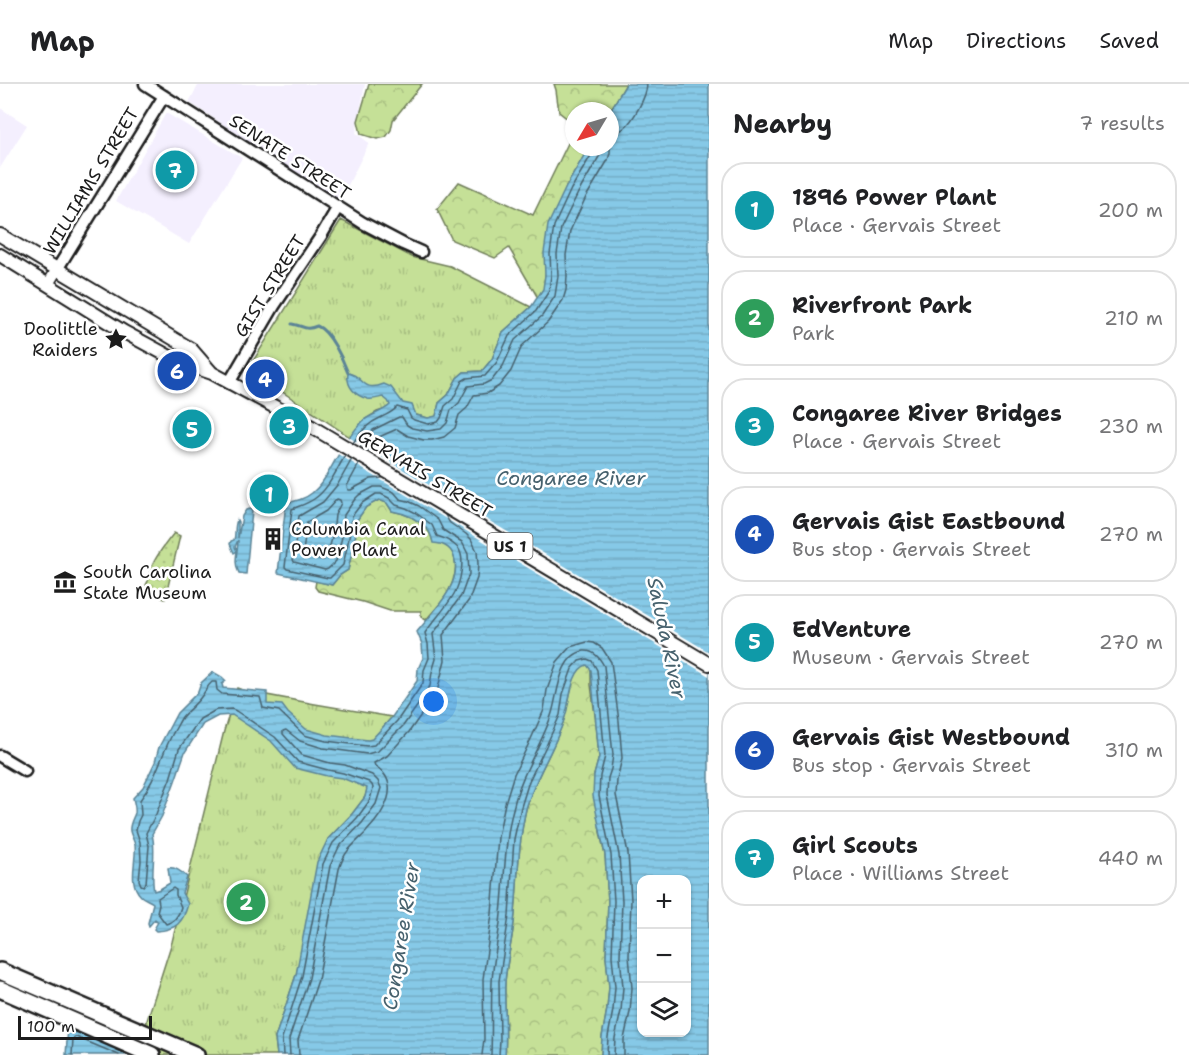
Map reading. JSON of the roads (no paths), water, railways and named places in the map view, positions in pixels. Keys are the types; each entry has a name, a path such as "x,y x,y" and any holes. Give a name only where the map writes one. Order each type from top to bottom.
{"highway":[{"path":"0,971 196,1055"},
{"path":"0,989 152,1055"}],"main road":[{"name":"GERVAIS STREET","path":"0,235 191,349 212,373"},
{"name":"GERVAIS STREET","path":"0,255 177,362 212,373 312,427 709,664"}],"street":[{"name":"SENATE STREET","path":"145,84 363,223 421,252"},
{"name":"WILLIAMS STREET","path":"48,284 164,96"},
{"name":"GIST STREET","path":"229,383 274,306 338,207"},
{"path":"0,756 25,771"}],"water":[{"name":"Congaree River","path":"626,84 709,84 709,1055 601,1055 609,987 606,957 608,901 605,855 593,796 594,775 599,757 591,670 587,665 574,679 561,729 534,785 523,822 514,923 505,982 505,1055 277,1055 275,1038 296,975 317,862 328,839 365,797 367,788 342,778 295,768 271,741 232,715 218,716 203,724 185,752 162,816 152,834 154,891 170,883 168,868 181,871 187,877 182,893 188,904 184,916 174,927 156,931 154,929 158,922 155,919 149,926 148,923 153,903 141,896 134,885 135,845 130,833 135,811 133,798 143,787 155,762 159,747 177,713 198,692 201,683 213,672 226,681 222,684 223,688 267,692 267,704 282,705 306,729 327,735 372,739 392,717 417,681 418,669 423,658 422,644 417,632 449,590 455,575 453,554 448,548 433,543 429,532 419,522 392,511 387,503 379,500 366,507 357,520 348,570 340,575 332,585 278,573 286,503 297,501 316,489 359,425 390,405 383,397 368,399 355,393 348,382 348,373 358,377 367,385 384,384 391,387 403,403 412,405 416,415 428,418 436,416 439,403 448,395 457,378 464,372 482,371 492,359 503,332 531,307 543,289 544,253 548,225 584,156 619,156 619,102 615,102"},
{"path":"250,509 252,511 246,574 239,573 237,569 237,551 234,553 230,544 234,540 236,523 237,520 238,538 242,516 246,510"},
{"path":"68,1027 131,1054 131,1055 66,1055"}],"waterway":[{"path":"292,324 307,328 317,326 322,329 336,347 348,373"}],"place":[{"name":"Girl Scouts","path":"175,170"},
{"name":"Doolittle Raiders","path":"116,339"},
{"name":"Gervais Gist Westbound","path":"177,371"},
{"name":"Gervais Gist Eastbound","path":"265,379"},
{"name":"Congaree River Bridges","path":"289,426"},
{"name":"EdVenture","path":"192,429"},
{"name":"1896 Power Plant","path":"269,494"},
{"name":"Columbia Canal Power Plant","path":"273,539"},
{"name":"South Carolina State Museum","path":"65,582"},
{"name":"Riverfront Park","path":"246,902"}],"water label":[{"name":"Saluda River","path":"667,638"}]}
